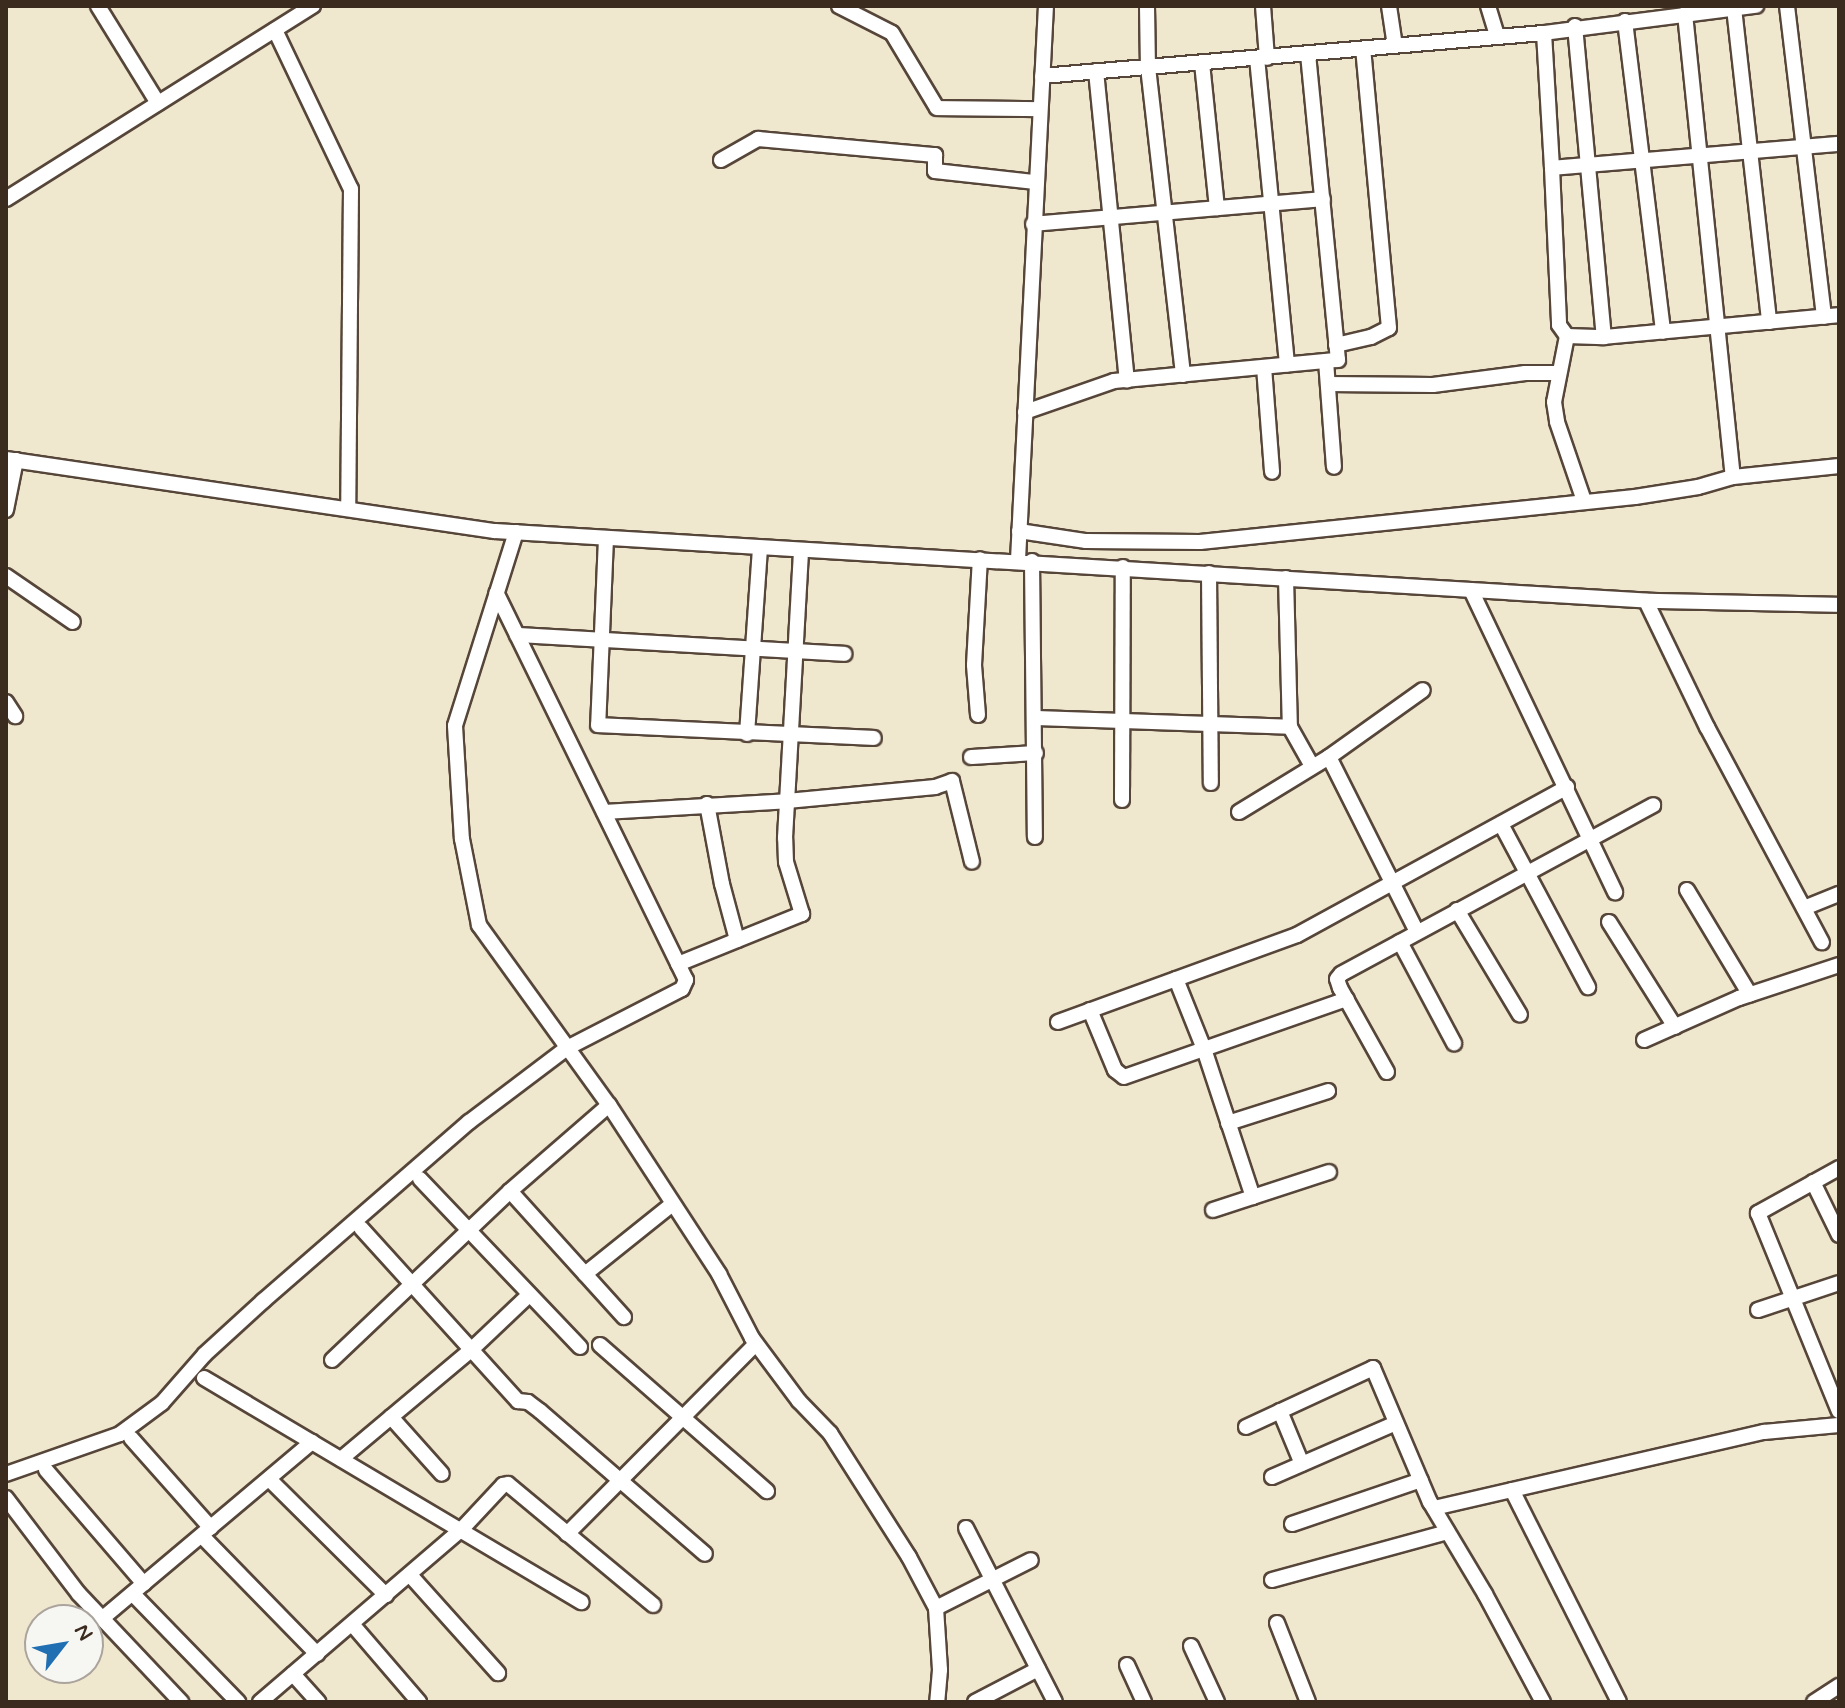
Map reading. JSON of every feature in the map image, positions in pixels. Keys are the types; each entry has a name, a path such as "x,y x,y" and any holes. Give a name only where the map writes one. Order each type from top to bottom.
{"street":[{"path":"98,6 158,103"},
{"path":"6,199 313,6"},
{"path":"839,6 892,33 937,108 1040,109"},
{"path":"1035,837 1036,718 1025,561 1019,531 1046,6"},
{"path":"1147,6 1148,67 1183,375"},
{"path":"1263,6 1262,58 1271,203 1287,365"},
{"path":"1389,6 1395,46"},
{"path":"1488,6 1497,35"},
{"path":"1042,76 1544,33 1575,26 1756,6"},
{"path":"1567,336 1604,337 1831,316 1804,147 1787,6"},
{"path":"1734,8 1769,322"},
{"path":"1685,14 1733,477"},
{"path":"1625,21 1663,332"},
{"path":"1575,26 1604,337"},
{"path":"275,30 351,189 348,509"},
{"path":"1544,33 1559,325 1567,336"},
{"path":"1336,345 1371,337 1389,328 1363,50"},
{"path":"1025,412 1127,380 1338,360 1308,54"},
{"path":"1202,63 1217,208"},
{"path":"1096,71 1127,380"},
{"path":"721,160 758,139 935,155 935,171 1035,182"},
{"path":"1552,168 1839,144"},
{"path":"1033,224 1323,199"},
{"path":"1567,336 1557,373 1557,422 1584,501"},
{"path":"1326,361 1334,467"},
{"path":"1264,367 1272,472"},
{"path":"1328,384 1433,385 1525,373 1557,373"},
{"path":"6,510 11,460 516,532 1646,601 1839,605"},
{"path":"1019,531 1086,541 1200,542 1584,501 1698,487 1733,477 1839,466"},
{"path":"516,532 455,726 462,839 479,925 609,1105 671,1205 719,1274 756,1344 799,1401 830,1433 902,1545 936,1608 940,1670 937,1702"},
{"path":"606,538 598,725 874,738"},
{"path":"747,734 760,549"},
{"path":"678,964 802,914 786,862 801,551"},
{"path":"978,715 974,665 980,559"},
{"path":"1122,800 1123,567"},
{"path":"1209,573 1211,783"},
{"path":"1286,578 1290,727 1312,766"},
{"path":"10,585 73,622"},
{"path":"1471,590 1615,892"},
{"path":"6,1474 112,1439 162,1403 211,1349 436,1149 567,1048 682,989 686,980 496,593"},
{"path":"1646,601 1707,727 1822,942"},
{"path":"517,635 844,654"},
{"path":"1239,812 1329,757 1423,690"},
{"path":"6,702 15,716"},
{"path":"1036,718 1290,727"},
{"path":"971,757 1036,753"},
{"path":"1329,757 1391,886 1417,932"},
{"path":"604,812 787,801 935,787 952,781 972,862"},
{"path":"1058,1022 1297,935 1567,787"},
{"path":"707,804 737,940"},
{"path":"1387,1072 1337,979 1341,974 1590,836 1653,805"},
{"path":"1501,824 1588,987"},
{"path":"1687,890 1750,995"},
{"path":"1804,908 1839,894"},
{"path":"1457,910 1520,1015"},
{"path":"1609,922 1675,1027"},
{"path":"1400,942 1454,1043"},
{"path":"1644,1040 1750,995 1839,965"},
{"path":"1176,979 1204,1049 1253,1197"},
{"path":"1090,1010 1115,1070 1124,1077 1347,999"},
{"path":"1228,1123 1328,1091"},
{"path":"332,1360 510,1191 609,1105"},
{"path":"1839,1168 1758,1213 1839,1411"},
{"path":"1213,1210 1329,1172"},
{"path":"420,1179 580,1347"},
{"path":"1813,1182 1839,1235"},
{"path":"510,1191 624,1317"},
{"path":"585,1274 671,1205"},
{"path":"361,1228 518,1401 528,1402 540,1411 705,1554"},
{"path":"1758,1310 1839,1283"},
{"path":"341,1459 472,1349 529,1295"},
{"path":"567,1534 756,1344"},
{"path":"600,1345 767,1491"},
{"path":"1246,1427 1373,1368 1434,1508 1543,1702"},
{"path":"204,1378 581,1602"},
{"path":"1280,1411 1302,1464"},
{"path":"391,1417 442,1474"},
{"path":"1272,1477 1396,1423"},
{"path":"1434,1508 1764,1432 1839,1425"},
{"path":"131,1438 207,1532 317,1654"},
{"path":"181,1702 104,1617 312,1442"},
{"path":"46,1470 139,1589 238,1702"},
{"path":"269,1479 386,1595"},
{"path":"1292,1524 1421,1480"},
{"path":"260,1702 461,1530 503,1485 508,1484 653,1605"},
{"path":"1512,1490 1619,1702"},
{"path":"6,1498 29,1533 90,1604"},
{"path":"966,1528 1055,1702"},
{"path":"1272,1580 1448,1532"},
{"path":"936,1608 1031,1560"},
{"path":"410,1575 498,1673"},
{"path":"1277,1623 1306,1701"},
{"path":"352,1624 419,1702"},
{"path":"1191,1646 1217,1702"},
{"path":"1127,1665 1144,1702"},
{"path":"975,1702 1038,1669"},
{"path":"293,1674 318,1702"},
{"path":"1814,1702 1839,1686"}]}
